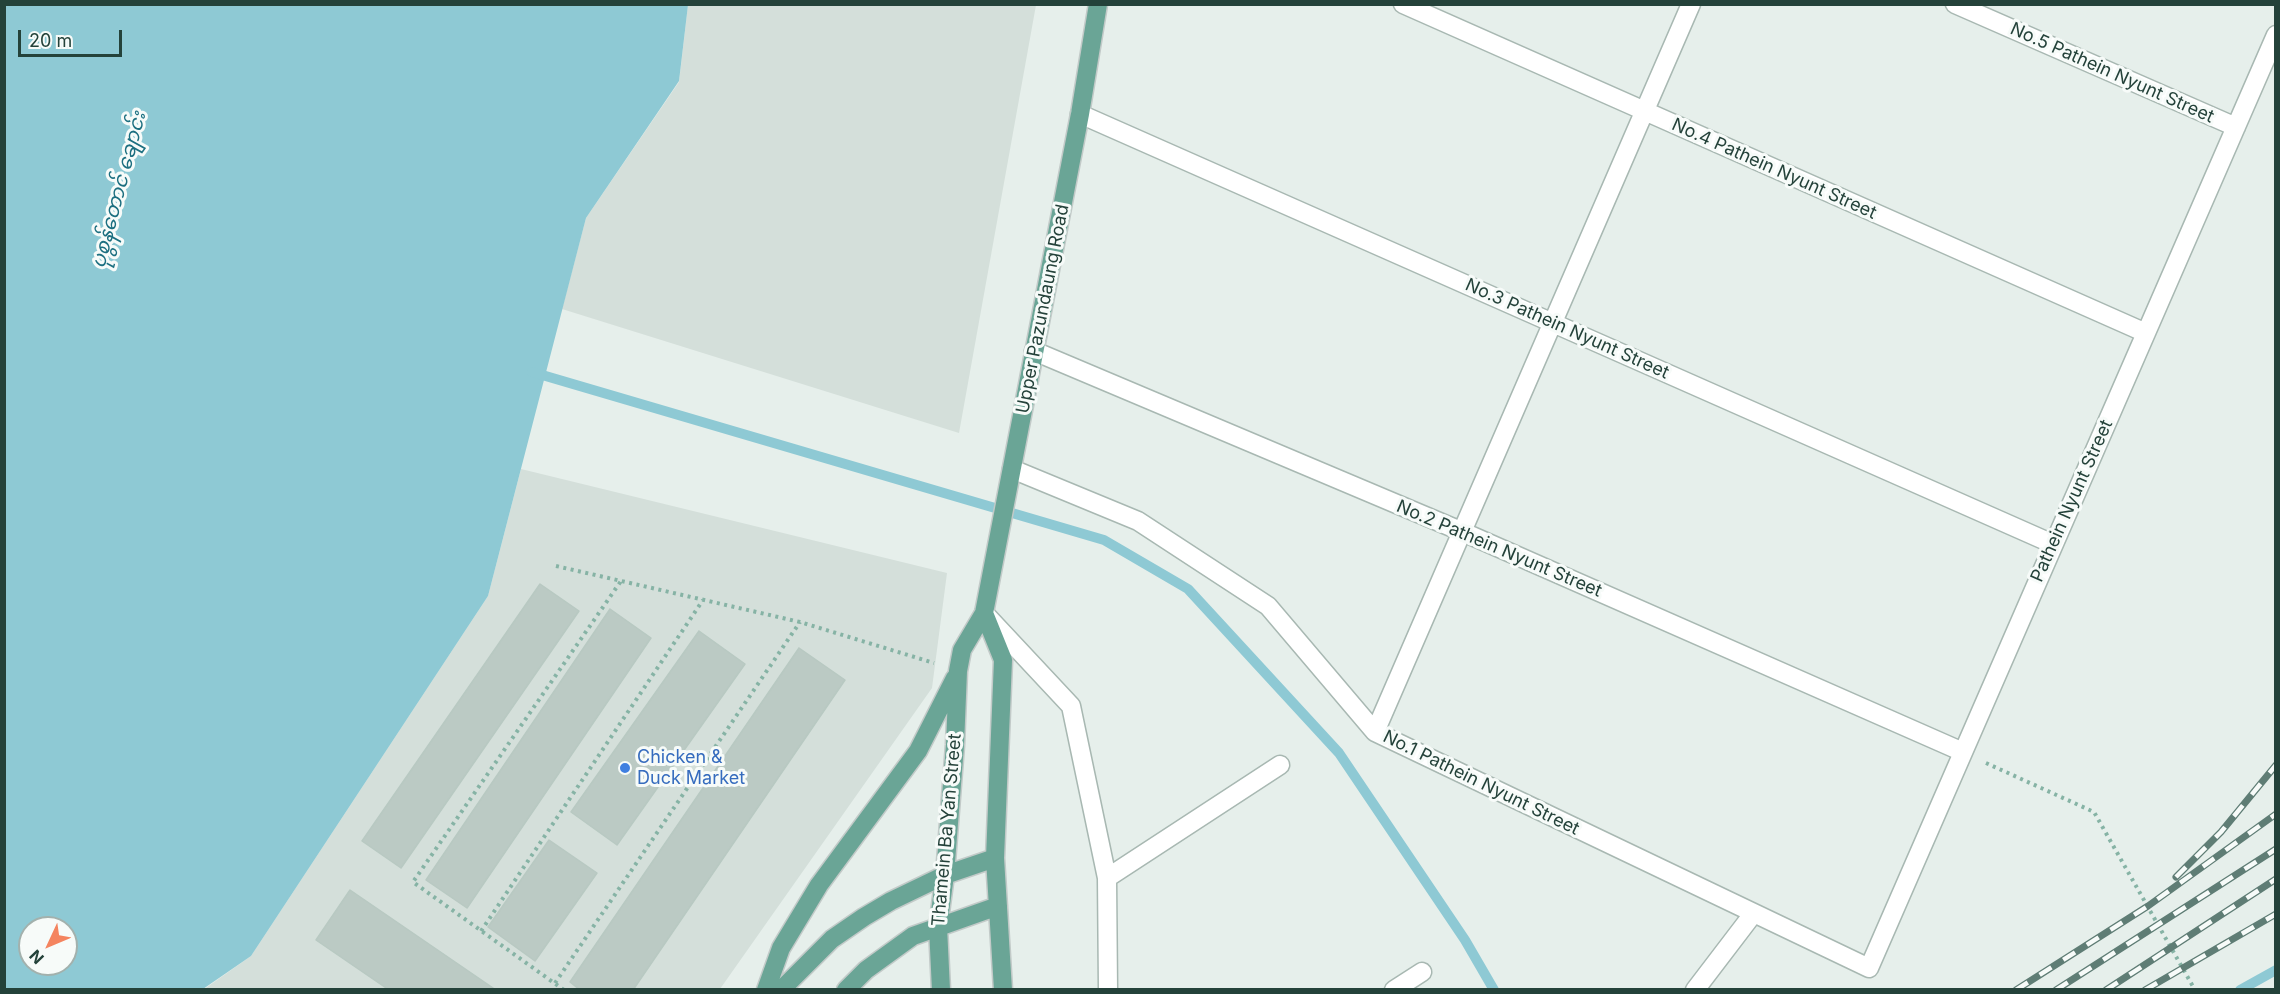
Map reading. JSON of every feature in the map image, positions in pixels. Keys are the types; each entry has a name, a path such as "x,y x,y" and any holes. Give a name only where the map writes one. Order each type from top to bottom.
{"main road":[{"name":"Upper Pazundaung Road","path":"984,613 1080,114 1098,4"},
{"path":"766,990 782,948 819,885 918,751 958,671 962,651 984,613"},
{"path":"984,613 1003,660 994,858 1003,990"},
{"name":"Thamein Ba Yan Street","path":"941,990 938,927 945,875 958,671"},
{"path":"781,990 832,939 864,917 945,875 994,858"},
{"path":"846,990 866,970 913,936 998,906"}],"street":[{"name":"No.4 Pathein Nyunt Street","path":"1403,4 2145,333"},
{"path":"1375,732 1691,4"},
{"name":"No.5 Pathein Nyunt Street","path":"1955,4 2235,127"},
{"name":"Pathein Nyunt Street","path":"1869,968 2276,34"},
{"name":"No.3 Pathein Nyunt Street","path":"1080,114 2053,544"},
{"name":"No.2 Pathein Nyunt Street","path":"1034,351 1463,532 1962,752"},
{"name":"No.1 Pathein Nyunt Street","path":"1012,469 1138,521 1268,606 1375,732 1869,968"},
{"path":"984,613 1071,706 1107,878 1108,990"},
{"path":"1107,878 1280,765"},
{"path":"1695,990 1753,914"},
{"path":"1394,990 1422,972"}],"path":[{"path":"556,566 800,622 958,671"},
{"path":"564,990 413,882 621,581"},
{"path":"481,931 703,600"},
{"path":"555,983 800,622"},
{"path":"1962,752 2094,812 2195,990"}],"shaded area":[{"path":"688,5 1036,5 959,433 562,309 586,218 679,82"},
{"name":"Chicken & Duck Market","path":"521,469 947,573 932,688 720,989 203,990 251,956 488,596"}],"water":[{"name":"ပုစွန်တောင် ချောင်း","path":"5,4 688,5 679,81 586,218 488,596 251,956 203,989 5,989"}],"building":[{"path":"540,584 579,611 401,868 362,841"},
{"path":"610,609 651,638 467,908 426,880"},
{"path":"699,631 745,664 617,845 571,812"},
{"path":"799,648 845,680 633,990 580,990 570,982"},
{"path":"549,840 597,873 535,961 488,927"},
{"path":"350,890 496,990 389,990 316,940"}],"waterway":[{"path":"532,372 1104,540 1188,589 1339,753 1465,940 1494,990"},
{"path":"2240,990 2276,970"}],"railway":[{"path":"2176,877 2221,832 2276,765"},
{"path":"2016,990 2148,906 2276,814"},
{"path":"2056,990 2276,849"},
{"path":"2106,990 2276,879"},
{"path":"2145,990 2276,914"}],"place":[{"name":"Chicken & Duck Market","path":"625,768"}]}
